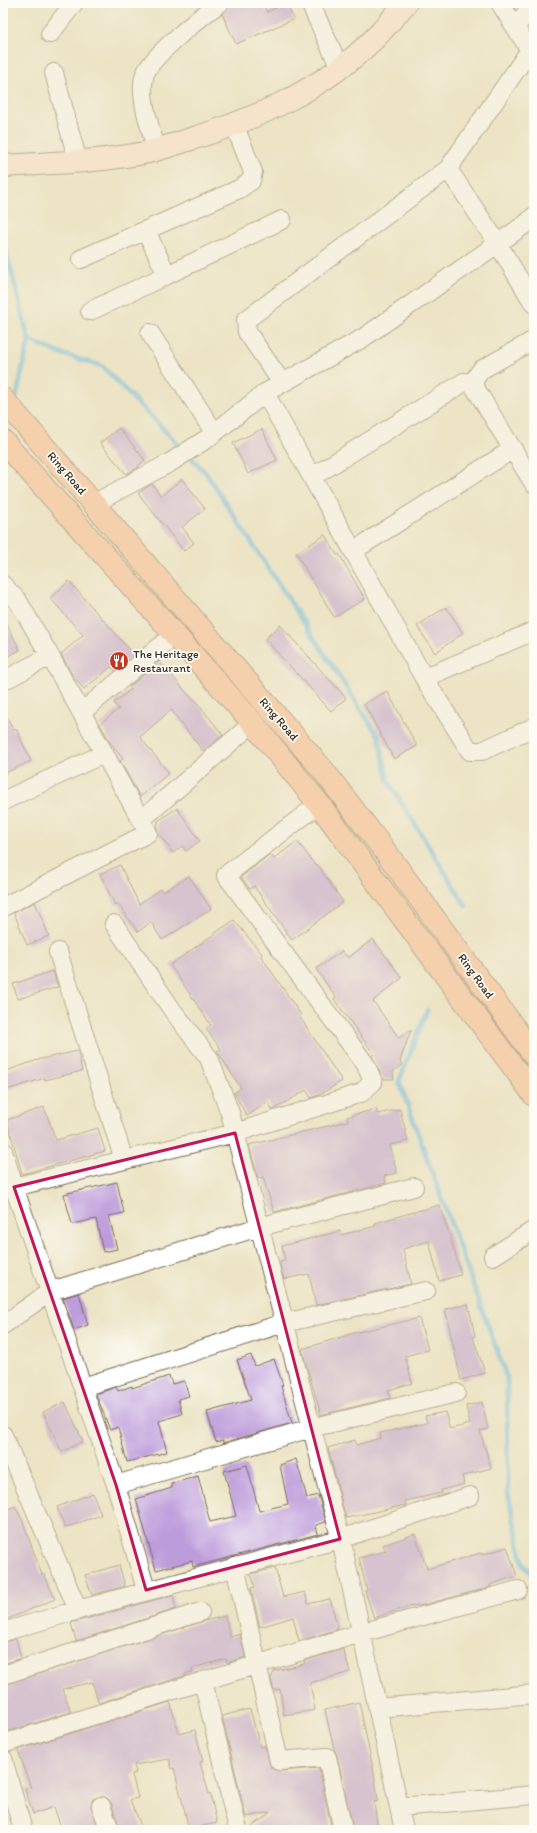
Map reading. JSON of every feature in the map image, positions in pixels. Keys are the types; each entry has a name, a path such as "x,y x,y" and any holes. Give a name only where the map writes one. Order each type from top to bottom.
{"highway":[{"name":"Ring Road","path":"3,399 323,770 388,855 534,1055"},
{"name":"Ring Road","path":"3,441 253,723 319,804 534,1095"}],"street":[{"path":"50,34 74,3"},
{"path":"156,149 143,94 144,76 158,56 204,14 220,3"},
{"path":"310,3 340,68"},
{"path":"3,166 78,162 140,154 234,124 281,106 340,68 376,37 406,3"},
{"path":"282,383 247,332 246,320 448,169 532,54 500,3"},
{"path":"515,27 534,4"},
{"path":"54,73 78,162"},
{"path":"80,260 239,189 251,181 253,172 234,124"},
{"path":"448,169 498,244 534,304"},
{"path":"93,504 171,462 211,435 265,393 363,338 498,244 534,216"},
{"path":"90,311 282,220"},
{"path":"146,231 167,275"},
{"path":"150,333 211,435"},
{"path":"472,382 481,370 534,340"},
{"path":"312,477 464,382 472,382"},
{"path":"472,382 534,484"},
{"path":"265,393 424,678 470,751 482,751 534,727"},
{"path":"353,550 513,449"},
{"path":"3,585 18,601 82,712 103,754 148,833 3,907"},
{"path":"424,678 534,631"},
{"path":"82,712 174,635"},
{"path":"3,681 50,656"},
{"path":"141,820 253,723"},
{"path":"3,801 103,754"},
{"path":"14,1187 235,1133 361,1093 373,1082 366,1065 226,875 319,804"},
{"path":"114,924 173,1011 210,1058 230,1113 340,1539 404,1830"},
{"path":"58,952 124,1160"},
{"path":"3,1151 116,1485 146,1590"},
{"path":"3,1325 51,1292 259,1227 414,1188"},
{"path":"493,1256 534,1230"},
{"path":"84,1387 284,1323 426,1291"},
{"path":"116,1485 312,1428 456,1393"},
{"path":"3,1435 78,1610"},
{"path":"3,1632 146,1590 340,1539 470,1496"},
{"path":"235,1566 259,1664 279,1761 327,1757 343,1830"},
{"path":"3,1744 203,1680 361,1633 518,1590"},
{"path":"3,1674 200,1612"},
{"path":"203,1680 238,1830"},
{"path":"378,1708 534,1694"},
{"path":"3,1759 23,1830"},
{"path":"399,1807 534,1795"},
{"path":"101,1806 110,1830"}],"highlighted area":[{"path":"235,1133 340,1539 146,1590 116,1485 14,1187"}],"building":[{"path":"235,3 262,3 267,12 286,3 294,19 236,44 222,14 230,5"},
{"path":"119,428 145,460 138,466 139,467 126,474 100,443"},
{"path":"262,429 277,460 248,474 233,443"},
{"path":"182,479 205,509 182,527 194,543 184,551 138,493 152,484 161,496"},
{"path":"325,535 337,555 339,554 365,599 334,617 296,553"},
{"path":"69,581 134,655 115,671 111,667 84,689 73,677 61,654 83,635 50,598"},
{"path":"446,607 463,633 435,653 417,626"},
{"path":"3,617 20,650 3,659"},
{"path":"280,625 346,698 331,711 265,639"},
{"path":"159,661 193,700 194,699 223,735 203,751 171,710 140,737 169,773 140,797 120,761 123,759 110,742 100,724 119,709 114,703 131,689 129,687"},
{"path":"387,691 417,746 394,759 364,704"},
{"path":"3,709 13,730 16,729 31,761 3,774"},
{"path":"177,808 200,841 186,851 182,846 173,853 158,833 157,828 158,821"},
{"path":"297,841 315,865 317,864 343,902 292,940 254,886 250,889 241,877 270,854 274,859"},
{"path":"120,865 139,904 160,889 163,892 189,876 211,909 162,940 151,922 138,932 118,904 115,905 100,874"},
{"path":"35,902 49,936 27,945 14,913"},
{"path":"234,920 262,954 261,956 301,1015 299,1016 342,1081 319,1095 311,1098 306,1090 273,1110 268,1102 247,1116 234,1093 241,1088 217,1051 221,1049 206,1029 211,1025 170,965"},
{"path":"373,939 402,978 373,1001 399,1038 411,1030 400,1061 402,1064 393,1072 394,1079 383,1079 372,1056 374,1054 334,999 336,997 316,969 342,951 348,958"},
{"path":"53,971 58,987 18,999 13,984"},
{"path":"78,1051 82,1071 45,1080 45,1078 3,1091 3,1072 41,1059"},
{"path":"44,1107 56,1140 98,1128 105,1151 22,1174 7,1120"},
{"path":"376,1109 378,1114 400,1109 408,1141 390,1145 397,1173 384,1176 386,1183 274,1212 263,1177 258,1178 249,1145 348,1121 347,1117"},
{"path":"117,1182 124,1213 109,1216 117,1249 103,1252 96,1219 72,1224 64,1194"},
{"path":"439,1205 451,1239 461,1275 439,1281 429,1241 403,1249 411,1284 316,1305 309,1274 284,1279 279,1262 285,1261 282,1246 340,1231 341,1235 376,1226 375,1223"},
{"path":"79,1293 88,1325 74,1330 63,1298"},
{"path":"468,1304 475,1336 473,1337 485,1373 461,1380 445,1309"},
{"path":"419,1318 428,1350 405,1356 412,1383 388,1390 390,1398 321,1415 302,1349 354,1333"},
{"path":"251,1355 255,1366 274,1359 283,1385 281,1386 292,1423 223,1443 223,1440 216,1442 207,1412 251,1400 237,1360"},
{"path":"169,1376 172,1384 184,1381 189,1396 178,1399 182,1414 159,1421 167,1452 127,1462 118,1427 110,1430 96,1394 116,1387 118,1391 132,1386 132,1388"},
{"path":"65,1402 83,1441 62,1452 43,1412"},
{"path":"482,1402 488,1429 480,1431 491,1468 462,1476 464,1484 441,1490 442,1493 405,1501 406,1505 346,1518 328,1448 355,1440 356,1445 381,1438 380,1433 427,1423 425,1416 445,1412 450,1429 470,1424 466,1406"},
{"path":"296,1459 307,1498 318,1495 326,1522 316,1525 318,1534 193,1567 192,1561 156,1570 136,1499 172,1488 171,1484 198,1476 210,1522 236,1516 224,1471 247,1465 259,1511 288,1504 280,1465"},
{"path":"93,1493 101,1515 65,1528 57,1507"},
{"path":"15,1506 23,1522 42,1575 44,1574 55,1599 3,1621 3,1511"},
{"path":"415,1534 427,1569 507,1547 517,1576 490,1585 491,1587 419,1606 404,1608 374,1618 365,1591 367,1590 359,1558 386,1551 383,1545"},
{"path":"119,1565 125,1586 92,1595 85,1575"},
{"path":"275,1568 283,1597 305,1592 308,1604 330,1599 338,1629 299,1641 293,1617 260,1627 251,1588 255,1587 251,1574"},
{"path":"173,1595 176,1609 76,1641 71,1623"},
{"path":"225,1616 230,1637 240,1634 245,1657 227,1663 226,1659 192,1668 193,1672 186,1673 187,1675 99,1703 92,1682 63,1689 71,1712 6,1732 3,1720 3,1685 204,1621"},
{"path":"16,1639 21,1658 3,1664 3,1642"},
{"path":"343,1649 350,1672 310,1683 315,1710 284,1715 280,1689 274,1690 271,1679 274,1671 305,1664 304,1661"},
{"path":"170,1702 179,1734 195,1730 203,1761 200,1762 209,1794 210,1793 217,1823 189,1829 174,1768 172,1769 169,1759 134,1765 136,1773 132,1774 138,1798 130,1800 143,1830 120,1830 111,1802 102,1796 93,1799 91,1805 99,1830 62,1830 54,1807 33,1814 25,1789 31,1788 18,1750"},
{"path":"359,1702 374,1773 378,1801 374,1802 378,1830 353,1830 337,1755 334,1749 325,1710"},
{"path":"250,1709 260,1747 265,1746 271,1768 280,1771 319,1768 332,1830 248,1830 271,1812 246,1817 222,1716"}],"waterway":[{"path":"3,239 29,340 59,353 102,366 206,473 379,737 388,781 466,906"},
{"path":"16,398 29,340"},
{"path":"427,1010 399,1081 507,1378 508,1493 523,1564 534,1576"}],"place":[{"name":"The Heritage Restaurant","path":"119,661"}]}
